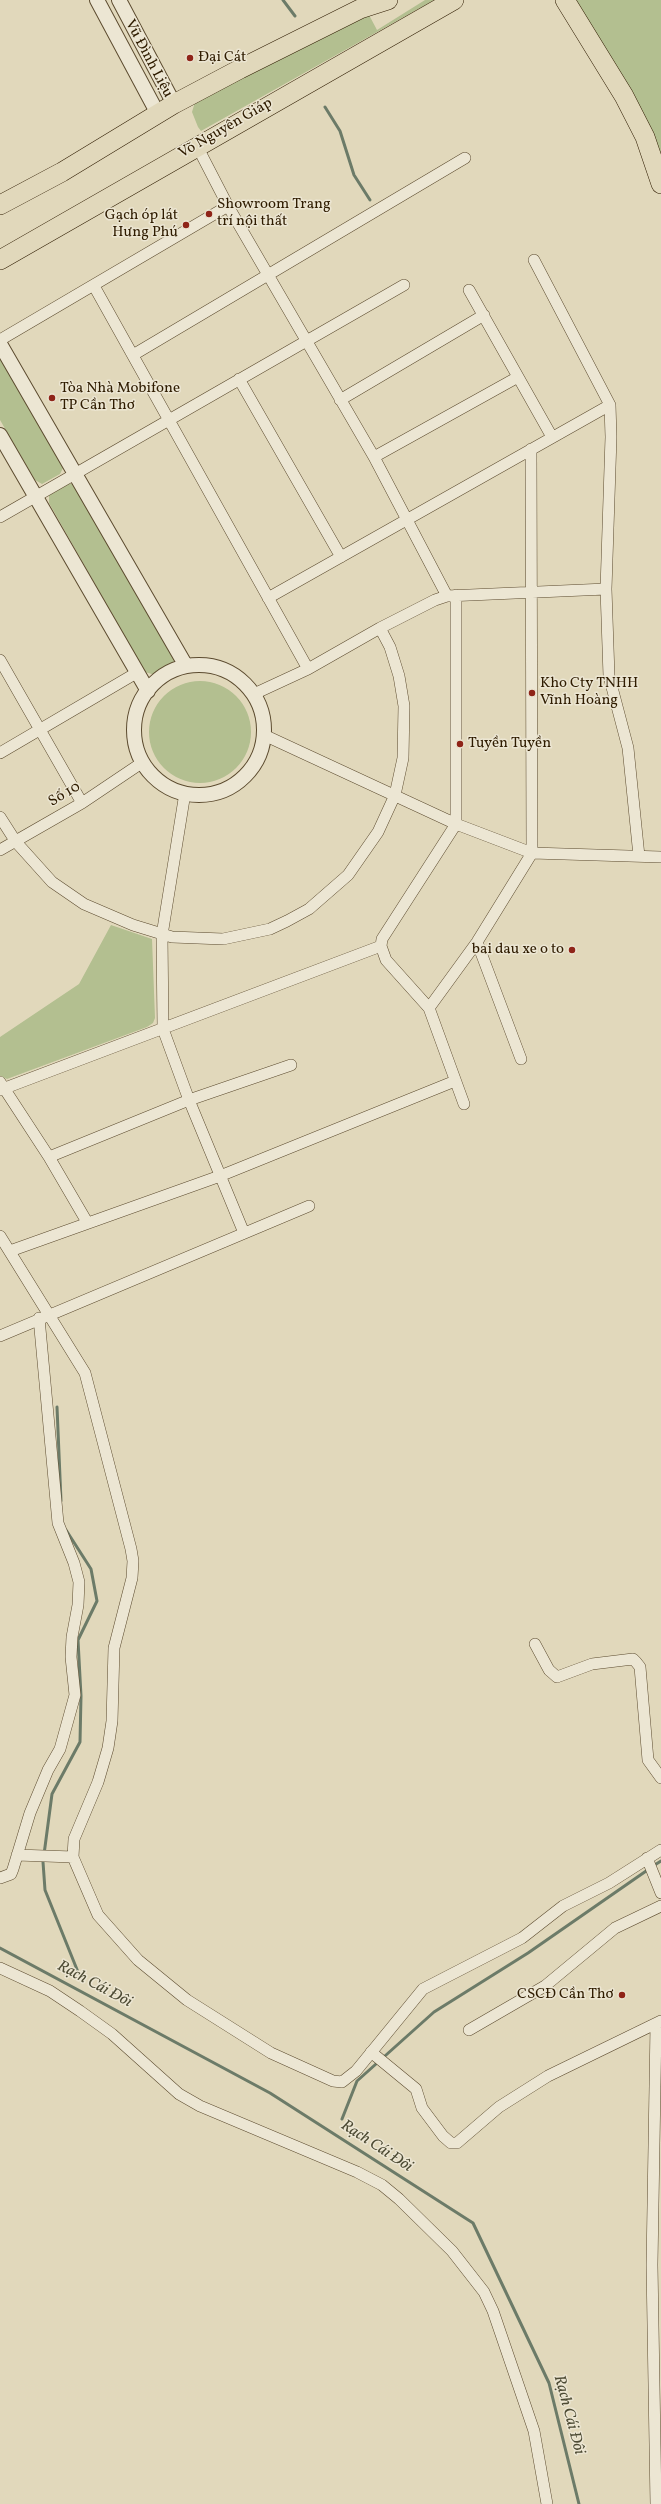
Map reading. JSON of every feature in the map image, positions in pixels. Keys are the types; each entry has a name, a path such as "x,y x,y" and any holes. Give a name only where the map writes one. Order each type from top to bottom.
{"highway":[{"path":"0,205 62,172 174,104 360,9 388,0"},
{"name":"Võ Nguyên Giáp","path":"0,260 454,0"},
{"path":"557,0 575,19"},
{"path":"565,0 575,19 624,96 642,130 661,184"}],"street":[{"name":"Vũ Đình Liệu","path":"97,0 158,114"},
{"name":"Vũ Đình Liệu","path":"119,0 174,104"},
{"path":"197,146 228,206 374,457 452,596 456,824 382,940 381,946 386,960 429,1008 464,1104"},
{"path":"133,355 465,158"},
{"path":"0,340 228,206"},
{"path":"534,260 610,405 611,437 606,588 609,676 628,748 638,856"},
{"path":"0,517 404,285"},
{"path":"94,286 308,669"},
{"path":"469,290 552,437"},
{"path":"340,400 484,315"},
{"path":"0,344 186,666"},
{"path":"374,457 518,377"},
{"path":"239,379 341,557"},
{"path":"268,598 610,405"},
{"path":"0,435 148,691"},
{"path":"429,1008 477,942 532,853 531,449"},
{"path":"254,694 308,669 380,628 435,600 452,596 606,588"},
{"path":"0,817 16,842 41,871 72,896 104,914 162,935 194,939 223,939 270,929 309,909 331,891 365,853 378,832 395,795 402,758 404,706 399,676 390,647 380,628"},
{"path":"0,660 82,803"},
{"path":"205,665 224,670 241,679 254,694 262,714 264,735 259,755 252,767 232,786 213,793 185,793 173,789 156,778 143,762 136,744 135,726 139,708 148,691 164,675 186,666 205,665"},
{"path":"0,753 138,672"},
{"path":"264,735 456,824 532,853 661,857"},
{"name":"Số 10","path":"0,850 82,803 143,762"},
{"path":"185,793 162,935 163,1028 189,1100 244,1233"},
{"path":"477,942 521,1059"},
{"path":"87,1222 49,1157 1,1087 381,946"},
{"path":"49,1157 189,1100 291,1065"},
{"path":"10,1251 87,1222 220,1176 455,1081"},
{"path":"0,1336 44,1316 309,1206"},
{"path":"0,1236 10,1251 44,1316 85,1372 133,1561 132,1578 114,1648 112,1720 108,1748 98,1782 74,1839 73,1857 98,1916 138,1960 187,2000 271,2053 333,2081 342,2082 347,2080 374,2055 423,1989 522,1938 563,1906 648,1861 661,1850"},
{"path":"0,1878 11,1874 30,1813 48,1770 60,1749 75,1695 71,1658 72,1637 76,1621 79,1582 74,1563 58,1523 44,1316"},
{"path":"535,1644 549,1670 557,1677 592,1664 633,1659 636,1662 640,1667 648,1760 661,1778"},
{"path":"18,1855 34,1857 73,1857"},
{"path":"648,1861 661,1893"},
{"path":"469,2030 545,1986 615,1928 661,1906"},
{"path":"0,1968 50,1991 80,2011 112,2034 179,2094 189,2100 278,2140 357,2172 382,2185 399,2198 452,2251 484,2292 493,2311 534,2431 547,2504"},
{"path":"374,2055 416,2089 422,2108 447,2140 462,2141 499,2107 548,2076 587,2055 658,2023 652,2265 656,2504"}],"green space":[{"path":"425,0 434,0 201,131 198,127 192,112 195,102 368,13 377,30"},
{"path":"574,0 661,0 661,171"},
{"path":"0,355 64,466 60,474 42,484 35,480 0,420"},
{"path":"68,484 73,484 173,655 174,661 171,666 155,675 145,672 49,503 49,494"},
{"path":"200,681 210,682 229,689 243,703 250,722 250,742 243,761 229,775 210,782 200,783 190,782 171,775 157,761 150,742 149,732 150,722 157,703 171,689 190,682"},
{"path":"111,925 152,939 155,1018 153,1023 147,1027 7,1079 0,1076 0,1037 79,984"}],"waterway":[{"path":"283,0 295,16"},
{"path":"325,107 340,131 354,175 370,200"},
{"path":"57,1407 61,1501"},
{"path":"66,1530 91,1569 97,1601 78,1640 81,1696 80,1742 52,1794 43,1862 45,1890 78,1972"},
{"path":"653,1866 661,1861"},
{"path":"342,2119 357,2081 434,2012 528,1953 649,1869"},
{"name":"Rạch Cái Đôi","path":"0,1948 270,2093 473,2223 549,2383 579,2504"}],"place":[{"name":"Đại Cát","path":"190,58"},
{"name":"Showroom Trang trí nội thất","path":"209,214"},
{"name":"Gạch óp lát Hưng Phú","path":"186,225"},
{"name":"Tòa Nhà Mobifone TP Cần Thơ","path":"52,398"},
{"name":"Kho Cty TNHH Vĩnh Hoàng","path":"532,693"},
{"name":"Tuyền Tuyền","path":"460,744"},
{"name":"bai dau xe o to","path":"572,950"},
{"name":"CSCĐ Cần Thơ","path":"622,1995"}]}
